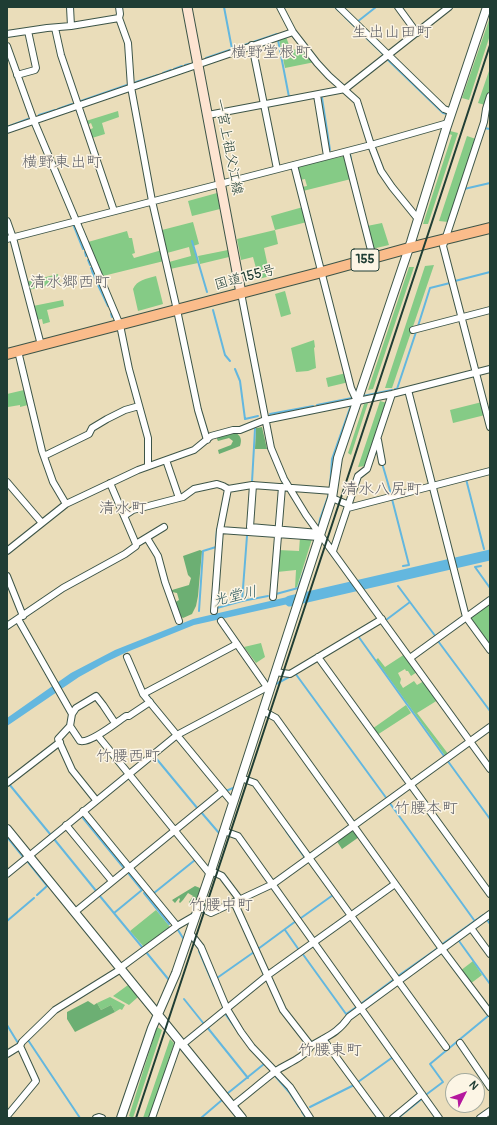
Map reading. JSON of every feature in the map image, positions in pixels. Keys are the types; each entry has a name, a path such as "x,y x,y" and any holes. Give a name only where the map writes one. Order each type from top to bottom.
{"highway":[{"name":"国道155号","path":"7,354 490,228"}],"main road":[{"name":"一宮上祖父江線","path":"187,7 241,293"}],"street":[{"path":"70,7 71,26"},
{"path":"119,7 119,18 128,43 131,88 152,201 198,410 207,440"},
{"path":"281,7 293,32 329,76 357,101 371,146 381,171 418,219"},
{"path":"339,7 444,109 452,112"},
{"path":"398,7 417,33"},
{"path":"208,115 345,89 449,7"},
{"path":"121,1118 158,1014 172,984 196,916 269,686 302,592 333,494 338,458 409,248 448,123 487,9"},
{"path":"7,34 119,18"},
{"path":"54,28 61,55 114,211"},
{"path":"17,75 35,70 36,68 28,31"},
{"path":"7,130 293,32"},
{"path":"7,46 34,121 120,325 129,369 148,438 148,466"},
{"path":"252,46 277,169"},
{"path":"317,95 328,156"},
{"path":"490,96 484,122 442,246 490,427"},
{"path":"484,122 490,125"},
{"path":"10,238 220,183 371,146 448,123"},
{"path":"346,152 373,258"},
{"path":"294,165 351,388 357,401"},
{"path":"7,221 10,238 41,346"},
{"path":"241,293 271,448 284,479 285,487 278,532 273,597"},
{"path":"413,330 490,310"},
{"path":"18,352 44,456 53,482 66,504"},
{"path":"7,551 66,504 148,466 194,450 211,436 233,430 240,430 265,420 392,394 490,368"},
{"path":"408,390 466,617 490,650"},
{"path":"333,552 358,476 367,469 378,440 392,394"},
{"path":"44,456 89,434 92,428 125,410 139,406"},
{"path":"378,440 382,462"},
{"path":"166,460 179,498"},
{"path":"348,506 490,471"},
{"path":"7,482 42,523"},
{"path":"110,483 136,544"},
{"path":"124,516 133,510 183,497 194,489 217,484 228,489 253,485 285,487 333,494 348,506"},
{"path":"253,485 250,527 278,532"},
{"path":"285,487 490,769"},
{"path":"214,611 220,530 228,489"},
{"path":"7,626 63,588 125,554 136,546 136,544 164,527"},
{"path":"220,530 319,535"},
{"path":"147,538 158,556 165,582 179,621"},
{"path":"7,576 20,617 54,683 72,714"},
{"path":"410,658 490,600"},
{"path":"275,672 290,674 382,619"},
{"path":"221,621 269,686"},
{"path":"143,694 237,644"},
{"path":"127,657 143,694 232,802"},
{"path":"318,657 490,894"},
{"path":"7,874 177,734 269,686"},
{"path":"96,800 72,770 58,739 70,726 72,714 76,708 96,696 115,723"},
{"path":"70,726 80,741 84,742 98,736 115,723 126,716 129,716 150,702"},
{"path":"262,711 276,718 442,949 490,1013"},
{"path":"198,907 211,913 273,884 490,727"},
{"path":"98,736 174,831 210,872 222,876 237,901 283,1010 311,1046"},
{"path":"7,783 60,742"},
{"path":"241,778 255,783 446,1048"},
{"path":"75,912 223,791"},
{"path":"83,811 128,868 177,926"},
{"path":"66,825 112,881"},
{"path":"7,829 242,1118"},
{"path":"224,831 238,836 362,1007 439,1118"},
{"path":"152,1118 181,1043 227,1009 268,975 395,884"},
{"path":"232,1106 276,1071 301,1056 311,1046 334,1034 343,1025 348,1017 490,914"},
{"path":"7,1054 20,1046 22,1042 55,1010 121,968 177,926 196,916"},
{"path":"471,928 490,954"},
{"path":"190,933 201,947 227,1009 252,1047 290,1087 310,1118"},
{"path":"323,1039 381,1118"},
{"path":"460,1043 490,1087"},
{"path":"7,1116 36,1081 20,1046"},
{"path":"393,1118 422,1094"},
{"path":"480,1118 490,1111"},
{"path":"96,1118 102,1118"}],"green space":[{"path":"489,20 490,35 469,100 462,98"},
{"path":"286,37 291,50 305,48 315,62 285,68 279,39"},
{"path":"490,68 490,90 485,105 478,103"},
{"path":"118,111 119,117 102,123 105,134 92,138 89,130 93,128 91,123 87,125 86,121"},
{"path":"450,131 458,133 428,224 423,224 452,135 449,134"},
{"path":"467,136 476,139 448,222 439,221"},
{"path":"345,156 351,179 303,191 302,187 307,186 305,179 300,180 297,169 298,166"},
{"path":"217,193 220,209 192,216 188,201"},
{"path":"303,207 307,222 275,230 271,216"},
{"path":"193,222 199,244 193,246 198,263 170,269 169,262 191,256 189,247 167,253 162,230"},
{"path":"382,223 389,245 372,249 367,226"},
{"path":"275,230 278,244 264,248 270,276 259,279 253,257 241,260 237,239"},
{"path":"127,231 129,238 132,238 135,253 132,254 134,258 162,250 164,261 103,276 88,242"},
{"path":"228,250 229,257 200,264 198,256"},
{"path":"434,265 392,388 385,388 425,266"},
{"path":"409,267 414,267 373,389 368,390"},
{"path":"58,274 60,283 28,290 26,282"},
{"path":"156,276 163,304 138,311 133,289 139,282"},
{"path":"285,291 291,314 281,317 275,294"},
{"path":"63,300 64,306 47,310 50,322 43,324 42,319 37,320 33,306"},
{"path":"314,340 316,368 308,371 296,372 291,348"},
{"path":"346,373 349,382 328,387 326,378"},
{"path":"24,390 28,405 8,407 7,394"},
{"path":"380,401 387,403 366,466 358,467"},
{"path":"482,402 485,415 453,423 450,410"},
{"path":"368,403 351,455 348,453 364,404"},
{"path":"262,427 267,449 255,449 256,428"},
{"path":"236,433 241,438 240,446 219,454 218,450 231,445 233,441 229,438 218,441 217,437"},
{"path":"300,537 312,539 297,587 295,588 296,570 277,572 278,550 299,551"},
{"path":"200,550 202,551 196,606 192,614 183,618 180,616 174,603 179,600 177,593 172,592 172,590 189,585 191,578 188,575 183,556"},
{"path":"490,603 490,647 470,617"},
{"path":"261,643 265,657 256,663 244,647"},
{"path":"405,654 417,672 411,676 405,669 398,673 401,679 400,683 403,688 414,681 417,685 424,681 438,700 417,713 449,755 446,757 376,660 378,658 385,667"},
{"path":"406,705 411,713 377,735 372,729"},
{"path":"354,829 359,837 342,849 336,840"},
{"path":"195,886 200,888 200,895 194,907 189,905 189,902 193,896 188,893 180,903 179,898 175,903 172,900"},
{"path":"156,910 170,927 144,947 130,931"},
{"path":"473,961 482,975 470,984 460,971"},
{"path":"128,985 138,997 129,1005 113,996"},
{"path":"110,997 125,1005 122,1010 120,1009 115,1012 111,1005 101,1010 97,1003"},
{"path":"88,1001 94,1005 97,1003 101,1010 111,1005 115,1012 75,1032 67,1019 67,1012"},
{"path":"157,1027 162,1030 133,1118 129,1116"},
{"path":"170,1039 174,1043 150,1118 143,1118"}],"water":[{"path":"300,594 297,602 194,625 127,652 79,677 7,726 7,718 71,673 115,650 193,619"}],"waterway":[{"path":"224,7 232,49"},
{"path":"335,7 339,11"},
{"path":"357,22 376,7"},
{"path":"345,17 384,55"},
{"path":"206,58 277,34"},
{"path":"278,40 289,97 291,96"},
{"path":"388,60 443,113 447,114"},
{"path":"185,65 190,64"},
{"path":"174,69 182,66"},
{"path":"163,73 171,70"},
{"path":"136,82 158,75"},
{"path":"81,101 127,85"},
{"path":"322,98 330,150"},
{"path":"58,109 72,104"},
{"path":"39,115 55,110"},
{"path":"7,127 28,119"},
{"path":"484,128 490,129"},
{"path":"350,154 351,160"},
{"path":"464,189 490,183"},
{"path":"73,224 83,249"},
{"path":"192,241 207,292"},
{"path":"85,252 86,256"},
{"path":"88,260 90,265"},
{"path":"92,271 97,282"},
{"path":"454,280 490,272"},
{"path":"418,326 430,288 450,283"},
{"path":"98,285 108,306"},
{"path":"213,310 225,355 230,361"},
{"path":"395,389 397,389 416,332"},
{"path":"235,369 240,381 245,419 258,416"},
{"path":"363,396 392,390"},
{"path":"317,405 352,398"},
{"path":"270,414 313,406"},
{"path":"330,487 332,459 350,408"},
{"path":"252,482 255,429"},
{"path":"382,463 391,494"},
{"path":"466,479 484,549"},
{"path":"319,526 329,494"},
{"path":"392,499 409,565 403,566"},
{"path":"216,542 217,529 219,528"},
{"path":"217,608 242,601 247,536"},
{"path":"199,611 203,551 216,547 216,545"},
{"path":"276,594 298,588 310,554"},
{"name":"光堂川","path":"290,601 490,555"},
{"path":"481,566 475,567 490,588"},
{"path":"398,586 436,637"},
{"path":"242,601 268,596"},
{"path":"386,620 410,602"},
{"path":"358,636 444,756"},
{"path":"438,641 490,711"},
{"path":"295,673 387,799"},
{"path":"274,685 291,676"},
{"path":"147,694 158,708"},
{"path":"155,757 198,809"},
{"path":"447,760 490,819"},
{"path":"9,784 50,834"},
{"path":"226,790 233,788"},
{"path":"391,801 389,802 474,920"},
{"path":"201,812 219,833"},
{"path":"83,818 123,867"},
{"path":"286,831 305,858"},
{"path":"7,837 23,857"},
{"path":"54,839 97,892"},
{"path":"154,893 195,860"},
{"path":"27,861 47,886 37,895"},
{"path":"129,874 142,890"},
{"path":"114,913 142,890"},
{"path":"144,893 169,924"},
{"path":"99,895 142,947"},
{"path":"301,918 333,895"},
{"path":"7,921 34,898"},
{"path":"441,945 483,915"},
{"path":"487,920 490,924"},
{"path":"258,949 296,921"},
{"path":"178,930 183,938"},
{"path":"285,930 299,950"},
{"path":"459,941 490,984"},
{"path":"398,976 438,948"},
{"path":"199,951 214,986"},
{"path":"146,952 169,980"},
{"path":"217,978 254,952"},
{"path":"302,953 346,1014 358,1006"},
{"path":"362,1003 393,980"},
{"path":"184,999 204,1024"},
{"path":"226,1015 246,1043"},
{"path":"427,1094 443,1082 430,1064 488,1016"},
{"path":"7,1025 18,1043 20,1041"},
{"path":"207,1027 248,1078"},
{"path":"27,1041 28,1040 80,1118"},
{"path":"358,1082 393,1057"},
{"path":"228,1093 264,1064"},
{"path":"276,1077 299,1107"},
{"path":"310,1107 354,1085"},
{"path":"398,1118 423,1098"},
{"path":"201,1118 222,1100"},
{"path":"302,1112 306,1118"}],"railway":[{"path":"136,1118 490,45"}],"district":[{"name":"生出山田町","path":"392,33"},
{"name":"横野堂根町","path":"271,53"},
{"name":"横野東出町","path":"62,163"},
{"name":"清水郷西町","path":"70,283"},
{"name":"清水八尻町","path":"382,490"},
{"name":"清水町","path":"123,509"},
{"name":"竹腰西町","path":"128,757"},
{"name":"竹腰本町","path":"426,809"},
{"name":"竹腰中町","path":"221,906"},
{"name":"竹腰東町","path":"330,1051"}]}
